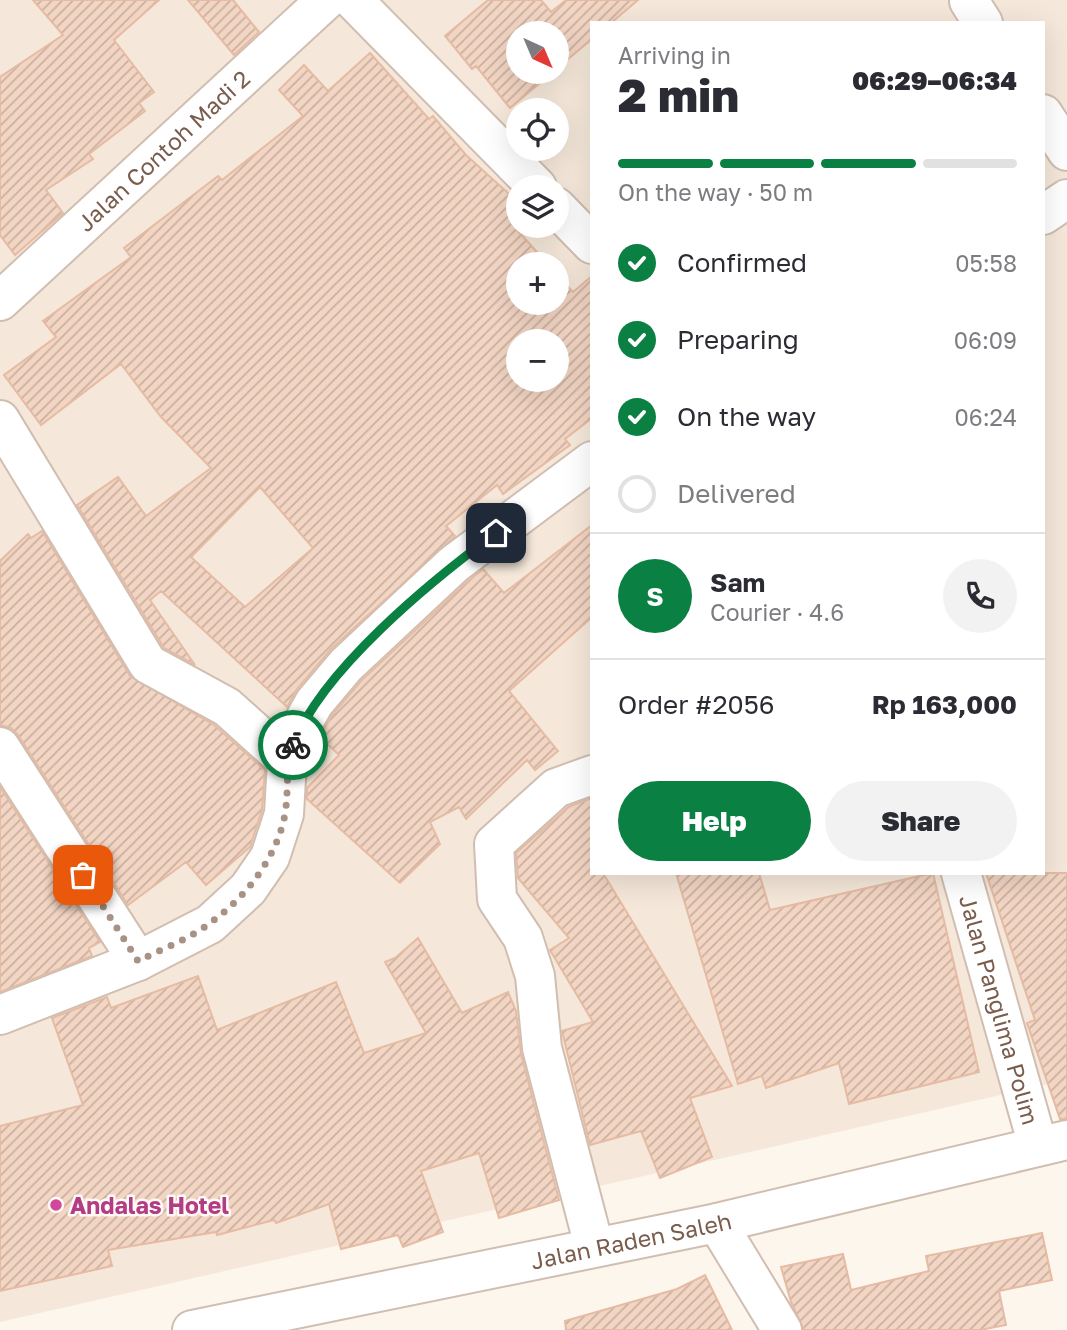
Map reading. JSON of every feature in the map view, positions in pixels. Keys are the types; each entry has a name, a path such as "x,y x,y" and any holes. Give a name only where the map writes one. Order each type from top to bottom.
{"street":[{"name":"Jalan Contoh Madi 2","path":"0,301 326,0"},
{"path":"353,0 525,175"},
{"path":"1045,117 1067,151"},
{"path":"1045,214 1067,199"},
{"path":"569,220 590,242"},
{"path":"0,420 148,664 227,707 287,761"},
{"path":"0,1015 138,961 210,924 248,889 270,857 285,814 287,761 299,730 314,703 346,665 454,564 590,462"},
{"path":"0,747 138,961"},
{"path":"590,776 556,788 494,844 497,899 523,938 535,976 542,1048 594,1246"},
{"name":"Jalan Panglima Polim","path":"962,875 1052,1143"},
{"name":"Jalan Raden Saleh","path":"192,1330 717,1223 1052,1143"},
{"path":"717,1223 782,1330"}],"shaded area":[{"path":"0,0 1067,0 1067,1080 0,1322"}],"building":[{"path":"33,0 159,0 114,40 154,92 139,103 145,111 89,154 93,159 46,190 63,213 15,255 0,235 0,77 63,35"},
{"path":"188,0 233,0 259,32 234,55"},
{"path":"488,0 541,0 551,12 566,0 638,0 613,21 590,21 590,41 569,58 569,21 506,21 506,84 539,84 522,98 506,98 506,103 476,66 472,69 445,36"},
{"path":"370,53 429,119 433,116 466,155 506,191 506,238 524,238 537,252 506,252 506,315 569,315 569,288 573,292 590,278 590,420 565,439 570,445 503,494 497,485 446,526 455,536 331,649 297,689 287,707 161,591 150,600 195,665 164,648 77,505 118,477 146,516 211,468 161,417 121,364 41,425 4,375 56,337 43,321 131,257 124,248 218,176 222,180 303,116 279,90 304,65 328,91","holes":["260,487 313,548 245,607 191,557"]},
{"path":"590,527 590,619 509,691 558,751 535,770 527,760 466,819 459,807 430,822 440,844 400,883 307,799 307,788 339,755 320,737 332,715 362,680 483,569 504,593"},
{"path":"42,531 130,676 214,725 265,770 262,810 250,847 206,885 186,862 128,905 18,735 11,728 0,725 0,561 28,534 31,538"},
{"path":"0,787 100,942 89,948 92,956 0,992"},
{"path":"590,799 590,875 604,875 732,1086 690,1098 712,1157 660,1178 641,1131 590,1145 562,1031 593,1022 550,950 569,938 518,878 516,853 568,807"},
{"path":"1067,873 1067,1119 1060,1119 1027,1023 1035,1020 987,875"},
{"path":"677,875 760,875 770,910 933,875 979,1072 849,1104 839,1063 766,1088 762,1076 738,1084"},
{"path":"418,938 462,1013 508,992 516,1011 521,1054 559,1200 499,1218 479,1153 421,1171 443,1232 403,1247 398,1235 341,1249 329,1204 276,1223 274,1220 217,1235 216,1232 108,1250 112,1266 0,1291 0,1126 83,1105 52,1018 107,997 111,1008 198,976 217,1030 336,982 364,1053 426,1033 385,962 395,958"},
{"path":"1042,1233 1052,1280 999,1291 1006,1325 980,1330 804,1330 791,1302 781,1267 843,1254 851,1290 929,1271 926,1256"},
{"path":"705,1275 732,1330 566,1330 565,1321 677,1289"}],"way so far":[{"path":"83,875 138,961 210,924 248,889 270,857 285,814 287,761 293,745"}],"place":[{"name":"Andalas Hotel","path":"56,1205"}],"route":[{"path":"293,745 314,703 346,665 454,564 496,533"}]}
